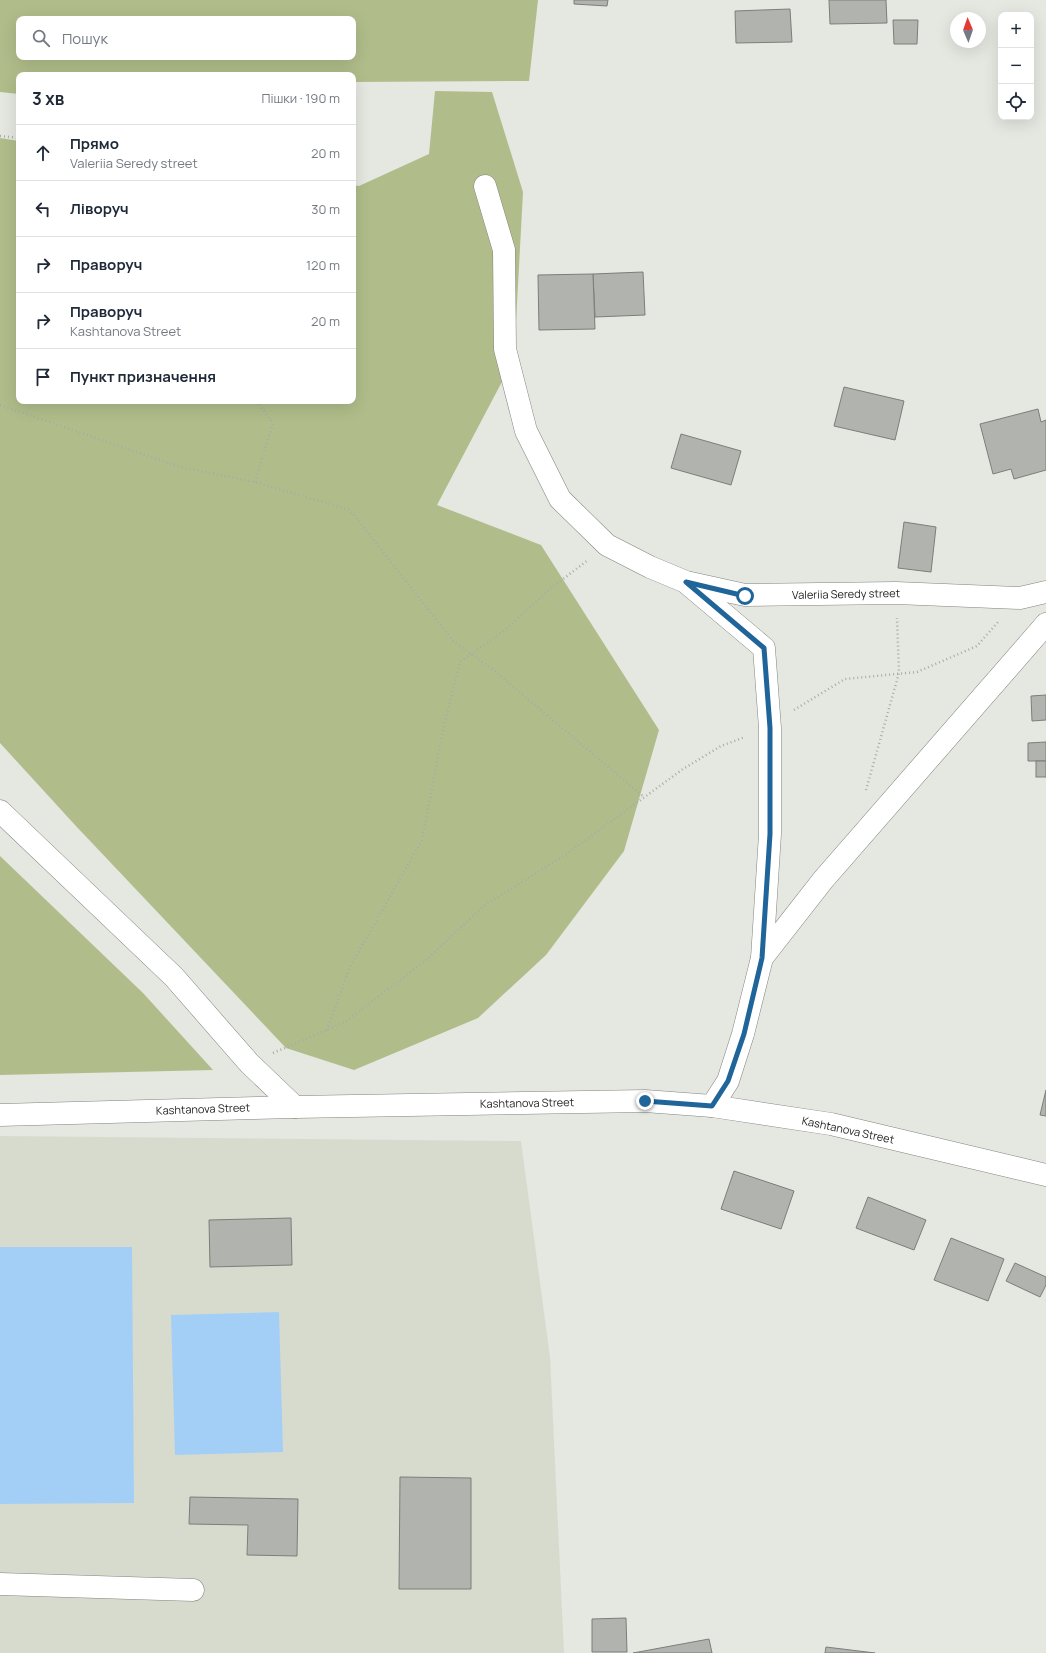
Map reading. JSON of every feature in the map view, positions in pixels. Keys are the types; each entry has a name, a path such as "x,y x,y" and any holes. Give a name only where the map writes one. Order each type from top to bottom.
{"street":[{"name":"Valeriia Seredy street","path":"485,186 504,250 505,349 526,431 560,499 607,545 650,567 686,582 745,596 896,593 1020,598 1046,592"},
{"path":"686,582 764,648 770,728 770,834 762,958 744,1034 728,1081 712,1106"},
{"path":"762,958 823,880 1046,624"},
{"path":"0,812 174,977 249,1063 295,1107"},
{"name":"Kashtanova Street","path":"0,1115 295,1107 645,1101 712,1106 830,1124 1046,1175"},
{"path":"0,1584 194,1590"}],"path":[{"path":"0,136 16,138"},
{"path":"255,482 273,423 258,404"},
{"path":"0,405 180,467 255,482 350,510 453,640 491,668 644,797"},
{"path":"327,1030 350,967 422,840 444,726 460,662 505,630 550,589 607,545"},
{"path":"865,792 869,785 899,673 896,593"},
{"path":"249,1063 345,1022 426,960 484,906 568,853 683,769 721,746 770,728 788,714 845,679 917,672 977,646 1020,598"}],"shaded area":[{"path":"0,1136 521,1141 550,1357 564,1653 0,1653"}],"green space":[{"path":"0,0 538,0 529,81 356,82 356,72 16,72 16,94 0,92"},
{"path":"435,91 492,92 523,192 514,359 437,505 541,545 659,730 624,851 546,955 478,1018 354,1070 286,1048 75,825 0,743 0,138 16,141 16,404 356,404 356,186 359,186 429,154"},
{"path":"0,856 143,993 213,1070 0,1075"}],"water":[{"path":"0,1247 132,1247 134,1503 0,1504"},
{"path":"279,1312 283,1452 175,1455 171,1315"}],"building":[{"path":"574,0 608,0 607,6 574,4"},
{"path":"829,0 886,0 887,23 830,24"},
{"path":"790,9 792,42 736,43 735,11"},
{"path":"893,20 918,20 917,44 894,44"},
{"path":"643,272 645,315 595,317 593,274"},
{"path":"593,274 595,329 539,330 538,275"},
{"path":"844,387 904,401 895,440 834,426"},
{"path":"1038,409 1041,422 1046,420 1046,470 1014,479 1011,469 993,474 980,424"},
{"path":"681,434 741,451 731,485 671,468"},
{"path":"904,522 936,527 931,572 898,568"},
{"path":"1046,695 1046,720 1032,721 1031,696"},
{"path":"1046,742 1046,761 1028,761 1028,743"},
{"path":"1036,761 1046,761 1046,777 1036,777"},
{"path":"1046,1090 1046,1116 1040,1115"},
{"path":"734,1171 794,1191 781,1229 721,1209"},
{"path":"868,1197 926,1220 914,1250 856,1228"},
{"path":"291,1218 292,1265 210,1267 209,1220"},
{"path":"951,1238 1004,1259 988,1301 934,1280"},
{"path":"1015,1263 1046,1277 1046,1285 1040,1297 1006,1281"},
{"path":"400,1477 471,1478 471,1589 399,1589"},
{"path":"190,1497 298,1499 297,1556 247,1555 248,1525 189,1524"},
{"path":"626,1618 627,1652 592,1652 592,1619"},
{"path":"709,1639 712,1653 633,1653"},
{"path":"826,1647 875,1653 825,1653"}],"route":[{"path":"645,1101 712,1106 728,1081 744,1034 762,958 770,834 770,728 764,648 686,582 745,596"}]}
